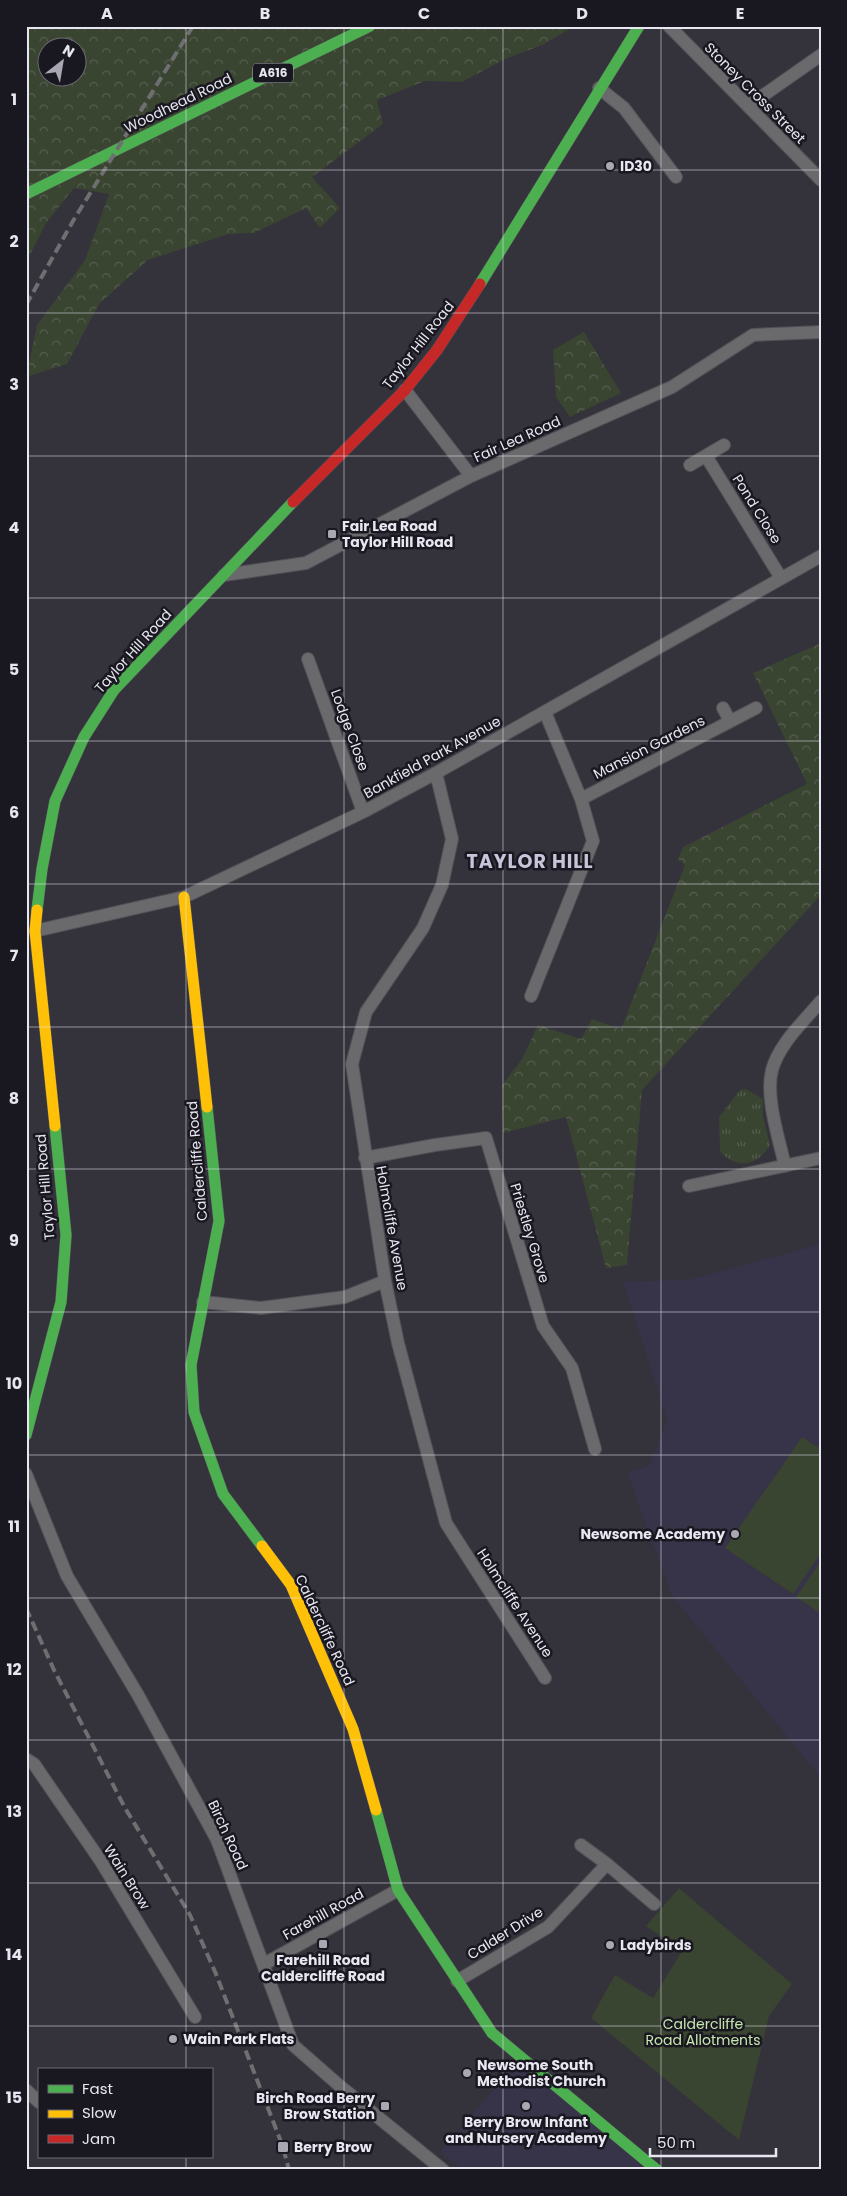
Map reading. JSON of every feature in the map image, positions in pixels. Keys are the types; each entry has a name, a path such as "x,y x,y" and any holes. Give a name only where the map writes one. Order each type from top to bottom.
{"street":[{"name":"Woodhead Road","path":"26,194 370,26"},
{"name":"Taylor Hill Road","path":"26,1435 61,1302 66,1235 35,931 42,869 55,801 84,737 114,690 405,390 437,350 468,304 638,26"},
{"name":"Stoney Cross Street","path":"669,26 821,180"},
{"path":"748,106 821,55"},
{"path":"599,88 624,108 676,177"},
{"name":"Fair Lea Road","path":"224,575 306,563 471,476 672,387 754,335 821,332"},
{"path":"405,390 471,476"},
{"path":"690,465 724,446"},
{"name":"Pond Close","path":"706,456 781,578"},
{"name":"Bankfield Park Avenue","path":"35,931 184,897 363,812 436,773 821,556"},
{"name":"Lodge Close","path":"308,659 363,812"},
{"path":"723,708 730,721"},
{"name":"Mansion Gardens","path":"581,799 756,708"},
{"path":"531,996 591,850 592,832 581,799 545,712"},
{"name":"Holmcliffe Avenue","path":"436,773 452,839 442,885 423,928 366,1012 352,1064 385,1281 398,1343 446,1523 545,1678"},
{"name":"Caldercliffe Road","path":"184,897 212,1141 219,1221 191,1364 194,1412 223,1494 290,1585 354,1729 398,1890 492,2033 657,2170"},
{"path":"785,1166 770,1087 772,1070 780,1051 821,1001"},
{"name":"Priestley Grove","path":"365,1158 486,1138 543,1326 572,1368 595,1449"},
{"path":"689,1186 821,1158"},
{"path":"203,1302 261,1308 345,1297 385,1281"},
{"name":"Birch Road","path":"26,1474 67,1576 138,1695 217,1840 293,2045 442,2170"},
{"name":"Wain Brow","path":"26,1759 34,1764 100,1860 195,2017"},
{"path":"582,1845 608,1864 654,1904"},
{"name":"Calder Drive","path":"457,1981 548,1927 608,1864"},
{"name":"Farehill Road","path":"264,1964 398,1890"},
{"path":"26,2090 38,2101"}],"shaded area":[{"name":"Newsome Academy","path":"821,1244 821,1778 672,1596 627,1473 650,1465 667,1419 623,1282 692,1279"},
{"name":"Berry Brow Infant and Nursery Academy","path":"518,2061 651,2170 463,2170 440,2152"}],"green space":[{"path":"26,26 575,26 542,45 503,60 462,82 425,81 377,100 383,124 312,177 340,208 320,228 306,208 254,233 229,234 148,260 99,304 67,364 26,377 37,325 85,260 109,194 74,188 46,223 26,263"},
{"path":"584,332 621,393 570,417 556,397 553,350"},
{"path":"821,643 821,895 642,1090 627,1265 606,1268 566,1117 503,1133 502,1085 522,1059 538,1025 581,1039 592,1019 621,1029 685,865 678,859 683,847 807,784 753,673"},
{"path":"746,1089 763,1099 763,1116 770,1145 765,1152 753,1161 741,1163 727,1158 720,1152 719,1117 740,1090"},
{"path":"802,1437 821,1449 821,1553 793,1594 725,1548"},
{"path":"821,1561 821,1614 796,1597"},
{"name":"Caldercliffe Road Allotments","path":"679,1888 792,1984 769,2016 739,2140 591,2018 615,1975 653,1998 682,1951 646,1926"}],"railway":[{"path":"26,305 73,221 193,26"},
{"path":"26,1608 54,1670 125,1808 190,1915 216,1974 283,2147 289,2170"}],"traffic: fast":[{"path":"26,194 370,26"},
{"path":"480,284 639,26"},
{"path":"37,910 42,869 55,801 84,737 114,690 293,502"},
{"path":"207,1107 219,1221 191,1365 194,1412 223,1494 262,1546"},
{"path":"26,1435 61,1302 66,1235 55,1126"},
{"path":"376,1810 398,1890 492,2033 657,2170"}],"traffic: slow":[{"path":"184,897 207,1107"},
{"path":"37,910 35,931 55,1126"},
{"path":"262,1546 291,1585 353,1729 376,1810"}],"traffic: jam":[{"path":"293,502 405,390 437,350 480,284"}],"place":[{"name":"ID30","path":"610,166"},
{"name":"Fair Lea Road Taylor Hill Road","path":"332,534"},
{"name":"Newsome Academy","path":"735,1534"},
{"name":"Farehill Road Caldercliffe Road","path":"323,1944"},
{"name":"Ladybirds","path":"610,1945"},
{"name":"Wain Park Flats","path":"173,2039"},
{"name":"Newsome South Methodist Church","path":"467,2073"},
{"name":"Birch Road Berry Brow Station","path":"385,2106"},
{"name":"Berry Brow Infant and Nursery Academy","path":"526,2106"},
{"name":"Berry Brow","path":"283,2147"}],"district":[{"name":"TAYLOR HILL","path":"530,861"}]}
